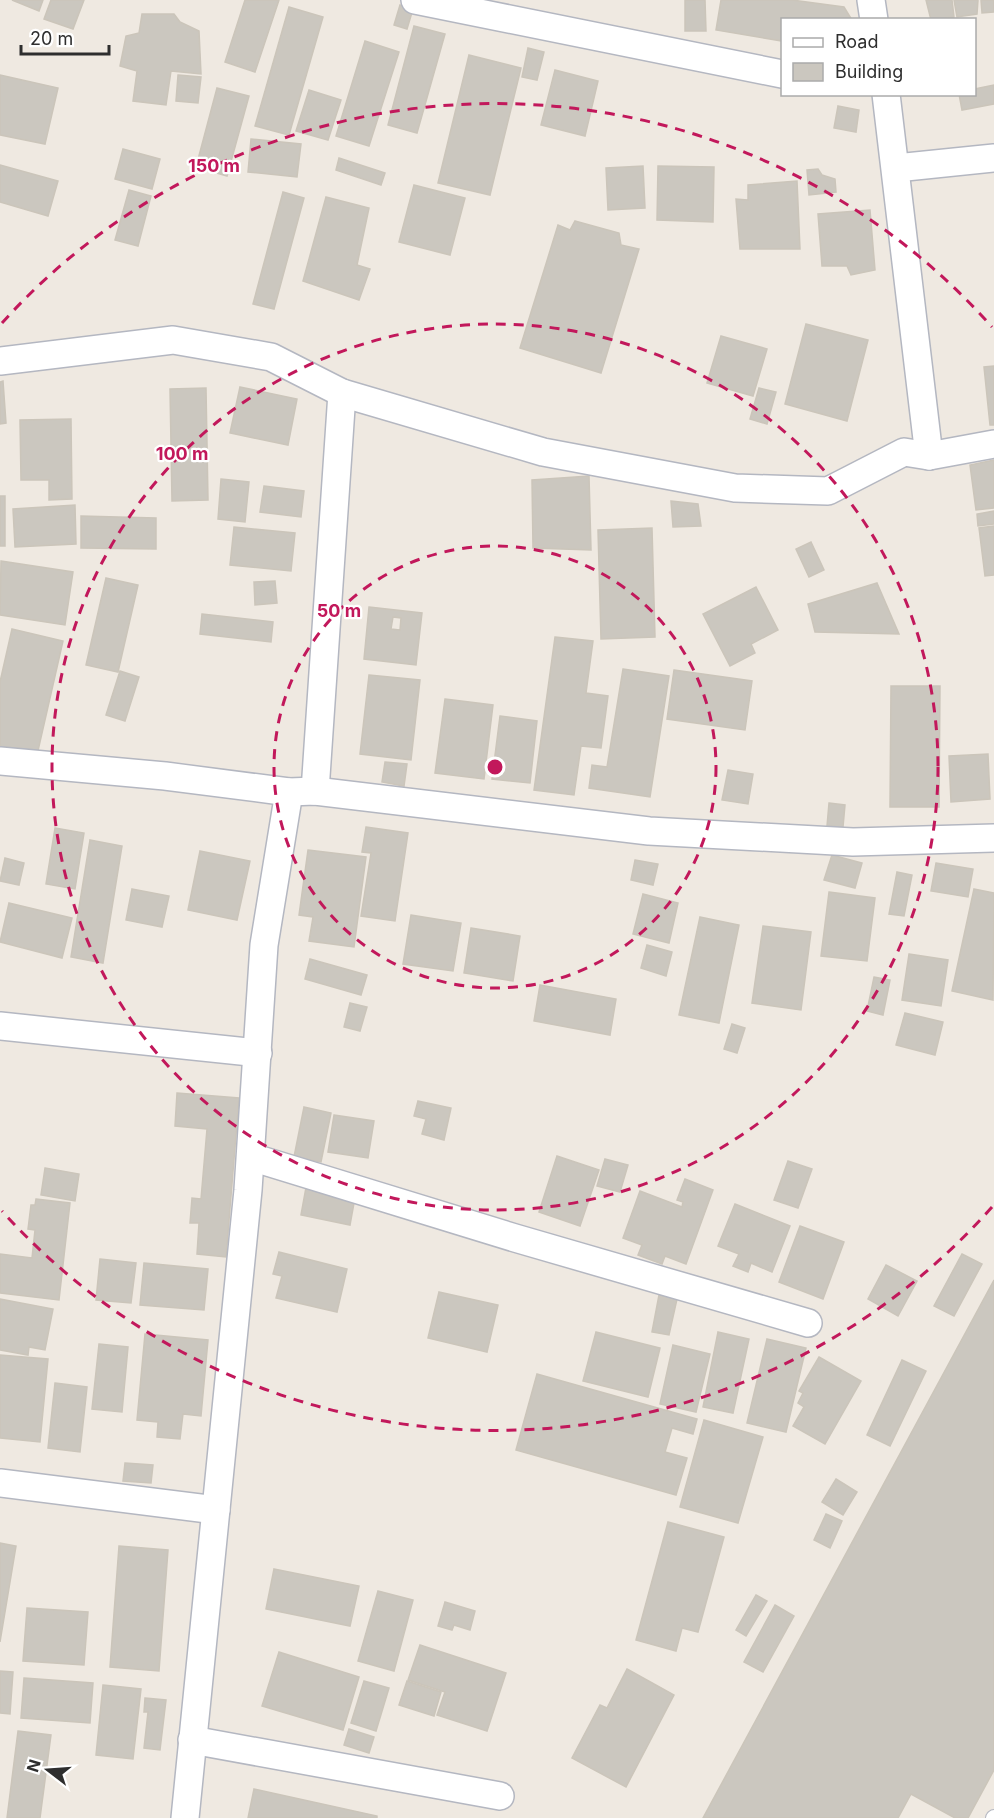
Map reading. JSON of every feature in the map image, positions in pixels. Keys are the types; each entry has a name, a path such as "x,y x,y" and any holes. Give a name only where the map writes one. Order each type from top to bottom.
{"street":[{"path":"415,0 781,74"},
{"path":"871,0 874,18"},
{"path":"886,96 929,456"},
{"path":"896,168 994,158"},
{"path":"0,362 173,339 271,357 342,393 543,452 735,488 828,491 904,452 929,456 994,444"},
{"path":"185,1818 251,1157 264,945 302,792 342,393"},
{"path":"0,761 165,776 649,831 853,842 994,838"},
{"path":"0,1026 258,1053"},
{"path":"251,1157 515,1238 808,1323"},
{"path":"0,1483 216,1510"},
{"path":"192,1740 500,1796"}],"building":[{"path":"12,0 43,0 39,11"},
{"path":"51,0 84,0 73,29 44,19"},
{"path":"245,0 279,0 255,72 225,62"},
{"path":"685,0 705,0 706,31 685,31"},
{"path":"721,0 792,0 844,7 851,18 781,18 781,41 716,30"},
{"path":"926,0 952,0 954,17 930,18"},
{"path":"954,0 978,0 977,14 957,17"},
{"path":"981,0 994,0 994,12 982,13"},
{"path":"400,5 413,9 407,29 394,25"},
{"path":"289,7 323,17 289,135 255,126"},
{"path":"142,14 174,14 180,22 199,31 201,74 171,71 166,105 133,101 137,71 120,66 126,36 139,33"},
{"path":"414,26 445,34 417,133 388,125"},
{"path":"365,41 399,52 369,146 336,136"},
{"path":"528,48 544,52 537,80 522,77"},
{"path":"469,55 521,68 490,195 438,183"},
{"path":"555,70 598,81 585,136 541,125"},
{"path":"0,75 58,88 45,144 0,135"},
{"path":"178,75 201,77 198,103 176,101"},
{"path":"994,85 994,104 962,110 959,96 976,96 976,89"},
{"path":"217,88 249,96 227,176 196,167"},
{"path":"309,90 341,100 328,140 296,131"},
{"path":"838,106 859,110 856,132 834,128"},
{"path":"251,139 301,144 297,177 248,172"},
{"path":"123,149 160,159 152,189 115,179"},
{"path":"339,158 385,173 381,185 336,170"},
{"path":"0,165 58,181 48,216 0,202"},
{"path":"643,166 645,208 608,210 606,168"},
{"path":"658,166 714,167 713,222 657,220"},
{"path":"818,169 822,175 835,179 836,192 809,195 807,170"},
{"path":"797,181 800,249 740,249 736,199 748,200 748,185"},
{"path":"414,185 465,198 450,255 399,242"},
{"path":"129,190 151,196 138,246 115,240"},
{"path":"283,192 304,198 274,309 253,304"},
{"path":"326,197 369,208 357,265 370,269 359,300 303,281"},
{"path":"870,210 875,270 851,275 847,266 822,266 818,214"},
{"path":"575,221 619,233 621,245 639,249 601,373 520,348 558,225 570,230"},
{"path":"806,324 868,340 847,421 785,404"},
{"path":"721,336 767,349 753,396 707,383"},
{"path":"994,366 994,425 990,425 984,367"},
{"path":"3,381 6,423 0,424 0,382"},
{"path":"240,387 297,399 288,445 230,433"},
{"path":"206,388 208,500 172,501 170,389"},
{"path":"759,388 776,392 767,424 750,419"},
{"path":"71,419 72,499 49,500 49,480 21,480 20,420"},
{"path":"994,460 994,508 976,510 970,465"},
{"path":"589,476 591,550 533,548 532,480"},
{"path":"221,479 249,482 245,522 218,519"},
{"path":"264,486 304,491 301,517 260,512"},
{"path":"0,496 5,496 5,546 0,546"},
{"path":"671,501 698,504 701,526 673,527"},
{"path":"75,505 76,544 15,547 13,509"},
{"path":"994,511 994,524 978,526 977,514"},
{"path":"81,516 156,518 156,549 81,548"},
{"path":"994,526 994,575 985,576 979,528"},
{"path":"234,527 295,533 291,571 230,565"},
{"path":"652,528 655,637 601,639 598,530"},
{"path":"811,542 824,570 809,577 796,549"},
{"path":"1,561 73,572 65,625 0,615"},
{"path":"106,578 138,585 118,672 86,665"},
{"path":"275,581 277,603 255,605 254,582"},
{"path":"877,583 899,634 815,632 808,604"},
{"path":"756,587 778,630 751,644 755,653 730,666 703,614"},
{"path":"369,607 422,613 416,665 364,659","holes":["393,617 401,618 400,630 391,629"]},
{"path":"202,614 273,622 271,642 200,634"},
{"path":"12,629 63,641 37,755 0,746 0,682"},
{"path":"555,637 593,641 586,693 608,696 601,748 581,746 574,795 534,790"},
{"path":"623,669 669,676 650,797 589,788 592,765 607,767"},
{"path":"674,670 752,681 745,730 667,719"},
{"path":"120,671 139,677 125,721 106,715"},
{"path":"369,675 420,680 411,760 360,754"},
{"path":"891,686 940,686 939,807 890,807"},
{"path":"445,699 493,705 484,779 435,773"},
{"path":"500,716 537,721 530,783 492,779"},
{"path":"988,754 990,799 951,802 949,756"},
{"path":"385,762 407,764 404,786 382,782"},
{"path":"728,770 753,774 748,804 722,800"},
{"path":"829,803 845,805 843,827 827,826"},
{"path":"366,827 408,833 395,921 361,916 371,853 362,852"},
{"path":"55,828 84,833 75,889 46,884"},
{"path":"90,840 122,846 103,963 71,957"},
{"path":"308,850 366,857 354,947 309,941 313,917 299,915"},
{"path":"200,851 250,861 237,920 188,910"},
{"path":"832,855 862,863 855,888 824,880"},
{"path":"5,858 24,863 19,885 0,881"},
{"path":"635,860 658,864 653,885 631,880"},
{"path":"936,863 973,869 968,897 931,891"},
{"path":"897,872 912,875 904,916 889,914"},
{"path":"132,889 169,896 162,927 126,920"},
{"path":"974,889 994,893 993,1000 952,991"},
{"path":"829,892 875,898 867,961 821,956"},
{"path":"643,894 678,903 669,943 633,934"},
{"path":"9,903 72,918 62,958 0,942"},
{"path":"411,915 461,923 453,971 403,964"},
{"path":"700,917 739,925 719,1023 679,1015"},
{"path":"763,926 811,932 801,1010 752,1003"},
{"path":"471,928 520,936 513,981 464,973"},
{"path":"647,945 672,952 666,976 641,968"},
{"path":"909,954 948,960 941,1006 902,1000"},
{"path":"310,959 367,975 361,995 305,979"},
{"path":"874,977 890,980 883,1015 867,1011"},
{"path":"540,985 616,999 610,1035 534,1021"},
{"path":"350,1003 367,1007 360,1031 344,1027"},
{"path":"905,1013 943,1022 935,1055 896,1045"},
{"path":"732,1024 745,1028 737,1053 724,1049"},
{"path":"177,1093 239,1098 226,1257 197,1254 199,1223 190,1223 192,1198 201,1199 207,1129 175,1126"},
{"path":"418,1101 451,1108 444,1140 422,1134 426,1119 414,1116"},
{"path":"304,1107 331,1113 321,1162 294,1157"},
{"path":"334,1115 374,1121 368,1158 328,1152"},
{"path":"557,1156 599,1170 580,1226 539,1212"},
{"path":"605,1159 628,1165 620,1192 597,1186"},
{"path":"788,1161 812,1169 798,1208 774,1200"},
{"path":"45,1168 79,1174 75,1201 41,1195"},
{"path":"685,1179 713,1190 686,1264 665,1256 662,1264 638,1255 642,1245 623,1238 640,1191 682,1207 683,1202 677,1200"},
{"path":"307,1182 356,1192 350,1225 301,1215"},
{"path":"36,1199 70,1203 59,1300 0,1293 0,1254 32,1258 35,1230 28,1229 31,1205 35,1205"},
{"path":"735,1204 790,1226 772,1272 751,1263 748,1272 733,1266 739,1254 718,1246"},
{"path":"800,1226 844,1242 823,1299 779,1282"},
{"path":"279,1252 347,1269 337,1312 276,1298 282,1276 273,1274"},
{"path":"962,1254 982,1264 954,1316 934,1306"},
{"path":"100,1259 136,1263 131,1303 96,1300"},
{"path":"144,1263 208,1269 204,1310 140,1305"},
{"path":"886,1265 917,1281 898,1316 868,1299"},
{"path":"994,1280 994,1770 968,1818 955,1818 911,1794 898,1818 703,1818"},
{"path":"439,1292 498,1305 487,1352 428,1338"},
{"path":"659,1295 677,1299 669,1335 652,1332"},
{"path":"0,1299 53,1309 45,1350 29,1347 28,1355 0,1350"},
{"path":"596,1332 660,1348 648,1397 583,1381"},
{"path":"718,1332 749,1339 733,1413 703,1407"},
{"path":"145,1334 208,1340 201,1416 183,1414 180,1439 157,1437 158,1422 137,1420"},
{"path":"767,1339 806,1348 786,1432 747,1423"},
{"path":"99,1344 128,1347 122,1412 92,1409"},
{"path":"673,1345 710,1354 696,1412 660,1404"},
{"path":"0,1355 48,1359 40,1442 0,1438"},
{"path":"819,1357 861,1381 825,1444 793,1426 804,1407 798,1403 803,1393 799,1391"},
{"path":"902,1360 926,1371 890,1446 867,1435"},
{"path":"537,1374 697,1419 693,1434 672,1428 665,1452 687,1458 676,1495 516,1450"},
{"path":"55,1383 87,1387 80,1452 48,1448"},
{"path":"704,1420 763,1437 738,1523 680,1507"},
{"path":"125,1463 153,1465 151,1483 123,1481"},
{"path":"836,1479 857,1492 843,1515 822,1502"},
{"path":"826,1514 842,1521 830,1548 814,1540"},
{"path":"668,1522 724,1537 698,1632 682,1628 676,1651 636,1640"},
{"path":"0,1543 16,1546 0,1642"},
{"path":"119,1546 168,1550 159,1671 110,1667"},
{"path":"274,1569 359,1586 350,1626 266,1609"},
{"path":"378,1591 413,1600 394,1671 358,1661"},
{"path":"756,1595 767,1601 746,1636 736,1630"},
{"path":"445,1602 475,1611 470,1630 454,1625 452,1630 438,1626"},
{"path":"775,1605 794,1616 763,1672 744,1662"},
{"path":"27,1608 88,1612 84,1665 23,1661"},
{"path":"420,1645 506,1673 487,1731 437,1715 445,1692 408,1680"},
{"path":"279,1652 359,1677 343,1730 262,1706"},
{"path":"627,1669 674,1695 626,1787 572,1758 600,1705 607,1708"},
{"path":"0,1671 13,1672 10,1714 0,1713"},
{"path":"24,1678 93,1683 90,1723 21,1718"},
{"path":"364,1681 389,1688 376,1731 351,1723"},
{"path":"407,1681 441,1692 434,1716 399,1705"},
{"path":"103,1685 141,1689 133,1759 96,1755"},
{"path":"145,1698 166,1700 160,1750 144,1748 148,1712 144,1712"},
{"path":"349,1729 374,1737 369,1753 344,1745"},
{"path":"18,1731 51,1735 40,1818 7,1818"},
{"path":"254,1789 377,1816 377,1818 248,1818"}]}
